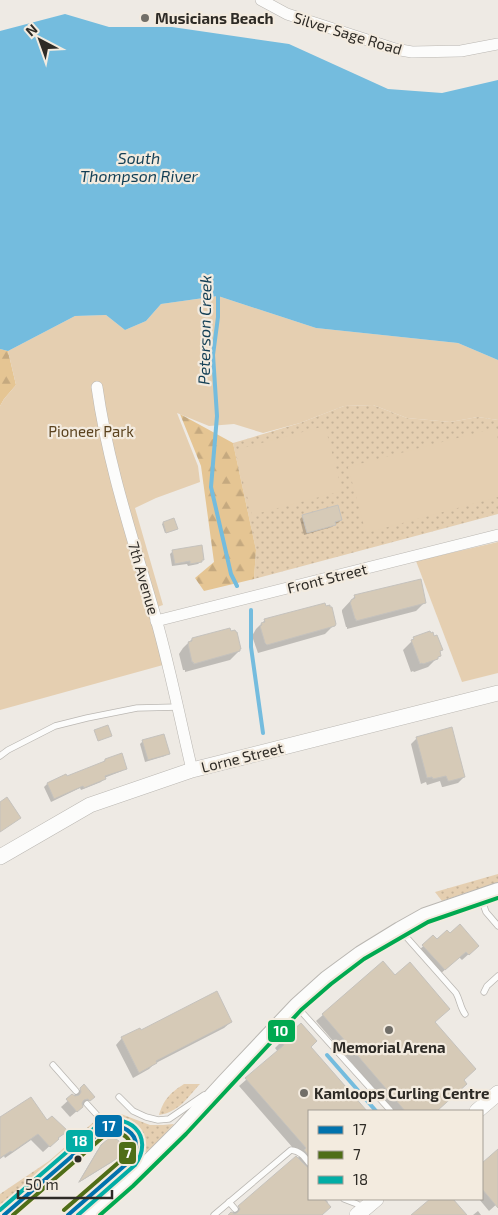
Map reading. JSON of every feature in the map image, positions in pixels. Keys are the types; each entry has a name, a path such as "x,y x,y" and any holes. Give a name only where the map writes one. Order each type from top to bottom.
{"main road":[{"path":"90,1215 129,1182 181,1130 297,1006 327,979 361,954 425,916 498,891"}],"street":[{"name":"Silver Sage Road","path":"261,0 287,14 395,49 412,52 461,50 498,44"},
{"name":"7th Avenue","path":"97,387 111,460 156,621 192,770"},
{"name":"Front Street","path":"156,621 498,535"},
{"name":"Lorne Street","path":"0,857 90,806 192,770 498,693"},
{"path":"477,1110 498,1093"},
{"path":"363,1213 375,1200"}],"lane":[{"path":"0,756 55,726 136,708 178,707"},
{"path":"480,896 486,912 498,926"},
{"path":"400,930 456,993 465,1014"},
{"path":"484,992 487,986 498,976"},
{"path":"297,1006 390,1110"},
{"path":"53,1065 76,1091"},
{"path":"119,1096 133,1111 146,1117 158,1120 169,1119 227,1080"},
{"path":"87,1104 97,1114"},
{"path":"4,1215 105,1128 116,1126 126,1129 134,1137 136,1146 136,1152 131,1160 68,1215"},
{"path":"214,1215 287,1152 296,1150 308,1161"},
{"path":"347,1200 357,1204 363,1213"},
{"path":"229,1202 235,1209"}],"green space":[{"name":"Pioneer Park","path":"218,296 316,328 458,343 498,360 498,420 478,417 450,422 407,418 373,405 344,406 300,423 263,433 234,424 209,426 177,413 198,466 200,482 135,508 163,605 148,610 163,665 0,710 0,406 16,385 8,351 75,316 106,315 125,330 146,321 161,304"},
{"path":"0,349 8,351 16,385 0,406"},
{"path":"373,405 407,418 450,422 478,417 498,420 498,514 254,579 256,550 233,443 300,423 344,406"},
{"path":"180,414 233,443 256,550 254,579 204,591 195,578 214,562 201,466"},
{"path":"325,426 342,491 252,515 235,450"},
{"path":"495,428 498,439 498,497 366,533 348,467"},
{"path":"498,542 498,673 462,682 416,561"},
{"path":"498,874 498,884 442,901 435,892"},
{"path":"184,1084 200,1084 177,1108 159,1115 168,1097"},
{"path":"111,1113 121,1114 150,1125 174,1124 147,1153 143,1150 141,1134 132,1122 121,1119 108,1121 96,1128 0,1210 0,1194 49,1161 96,1120"}],"water":[{"name":"South Thompson River","path":"65,14 109,27 172,27 289,44 388,89 442,93 498,80 498,360 458,343 316,328 218,296 161,304 146,321 125,330 106,315 75,316 8,351 0,349 0,31"}],"building":[{"path":"338,505 342,520 335,522 336,525 307,533 302,515"},
{"path":"174,518 178,529 166,533 163,522"},
{"path":"202,545 204,560 202,562 190,564 190,561 175,564 172,550"},
{"path":"421,579 426,603 356,621 350,602 355,598 354,595"},
{"path":"325,603 326,606 330,605 332,607 335,626 267,645 265,643 260,626 262,625 261,623 265,622 264,619"},
{"path":"230,628 231,631 235,630 237,632 240,651 194,664 192,662 188,642 192,641 192,638"},
{"path":"430,631 431,633 433,632 434,636 437,635 443,650 440,651 441,656 438,659 420,664 411,640 414,639 413,637"},
{"path":"108,725 112,736 98,741 94,730"},
{"path":"452,727 465,777 450,781 448,781 446,776 433,779 432,777 427,778 416,737"},
{"path":"164,734 170,754 148,760 142,740"},
{"path":"122,753 127,769 105,776 106,779 84,788 83,786 54,799 47,783"},
{"path":"7,797 21,818 0,832 0,802"},
{"path":"460,924 479,946 469,955 466,952 445,970 422,945 433,935 437,939 447,930 450,933"},
{"name":"Memorial Arena","path":"383,961 395,975 410,962 450,1009 435,1022 476,1069 464,1080 467,1084 438,1110 404,1110 322,1014"},
{"path":"217,991 232,1022 156,1061 157,1063 139,1073 121,1037 140,1028 141,1030"},
{"name":"Kamloops Curling Centre","path":"301,1023 317,1041 311,1047 366,1110 308,1110 308,1155 304,1150 306,1148 245,1078 284,1045 281,1041"},
{"path":"84,1084 95,1097 90,1101 88,1099 84,1100 82,1103 83,1107 77,1112 66,1099 72,1094 75,1096 79,1095 81,1092 80,1088"},
{"path":"31,1097 47,1120 52,1116 68,1131 50,1147 38,1134 0,1158 0,1117"},
{"path":"109,1138 119,1141 123,1149 122,1153 118,1158 79,1182 101,1145"},
{"path":"498,1149 498,1208 483,1190 483,1162"},
{"path":"296,1156 308,1167 308,1200 325,1200 331,1207 322,1215 228,1215 231,1212 235,1214 238,1212 240,1209 238,1206"},
{"path":"429,1200 454,1200 467,1215 411,1215"}],"waterway":[{"name":"Peterson Creek","path":"218,293 218,317 213,355 217,416 211,487 231,574 237,586"},
{"name":"Peterson Creek","path":"251,610 251,647 263,733"},
{"name":"Peterson Creek","path":"327,1055 375,1110"}],"transit line":[{"name":"10","path":"100,1215 133,1186 186,1134 301,1010 331,984 364,959 428,922 498,898"},
{"name":"18","path":"0,1210 98,1125 119,1120 128,1123 140,1135 142,1144 141,1154 135,1165 78,1215"},
{"name":"17","path":"4,1215 100,1132 110,1126 119,1126 127,1130 134,1137 136,1145 136,1151 131,1160 68,1215"},
{"name":"7","path":"13,1215 103,1137 115,1133 125,1136 130,1144 126,1156 64,1210"}],"place":[{"name":"Musicians Beach","path":"145,18"},
{"name":"Memorial Arena","path":"389,1030"},
{"name":"Kamloops Curling Centre","path":"304,1093"}]}
